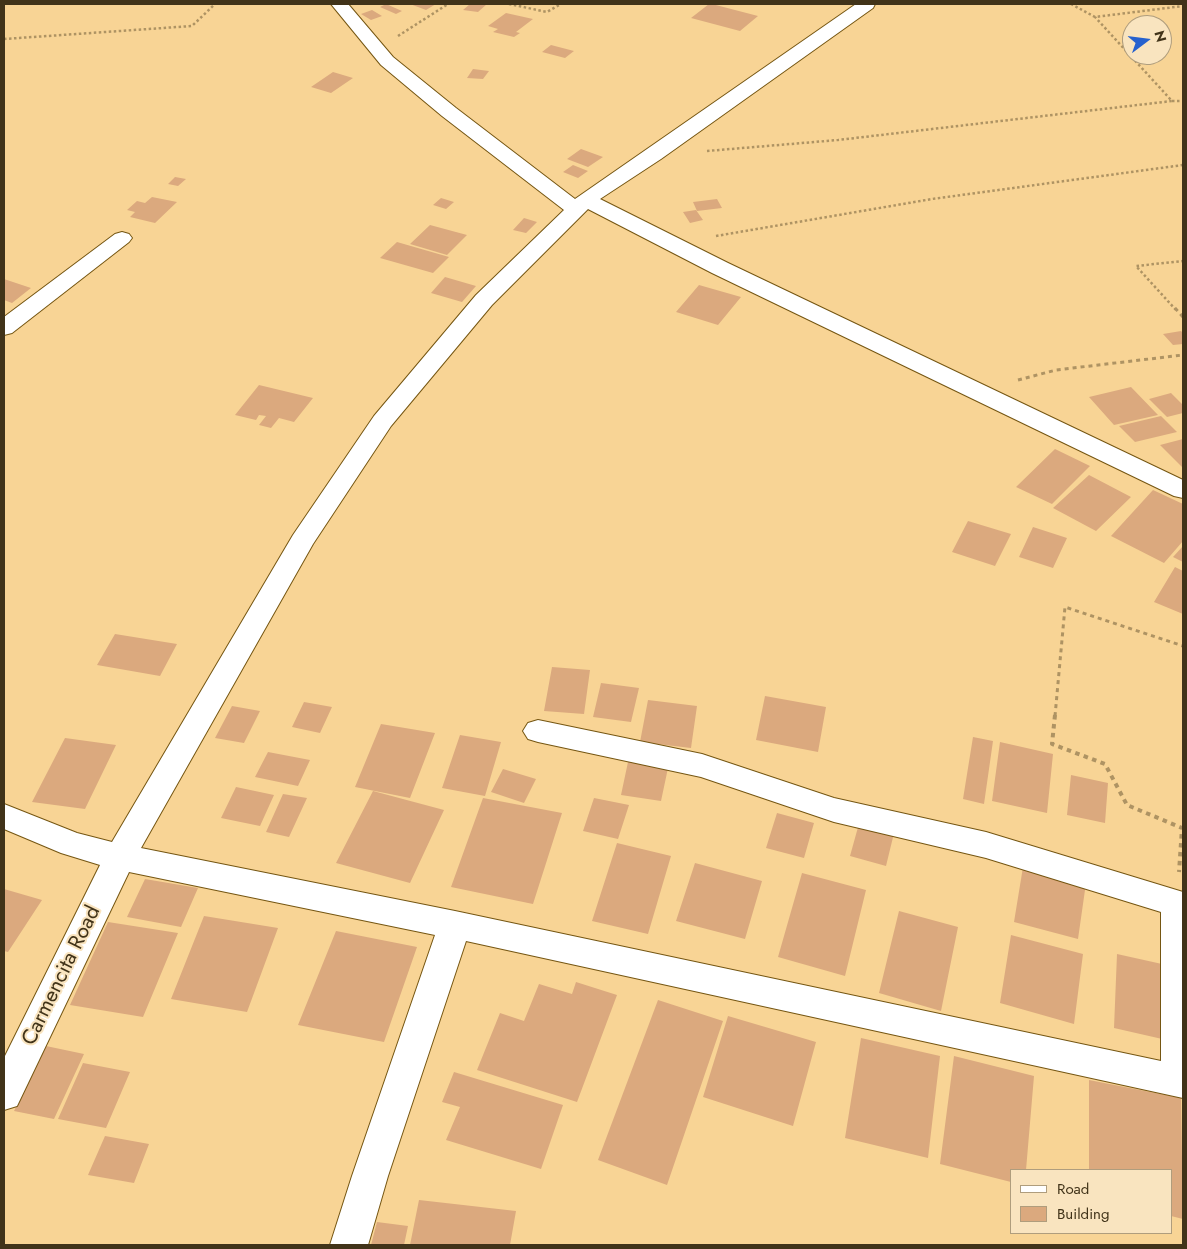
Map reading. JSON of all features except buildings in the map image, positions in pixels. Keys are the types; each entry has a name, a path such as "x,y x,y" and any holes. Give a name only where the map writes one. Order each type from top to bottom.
{"street":[{"path":"338,4 388,61 449,112 581,205 671,243 1183,490"},
{"name":"Carmencita Road","path":"4,1094 120,857 297,549 382,421 484,300 581,205 867,4"},
{"path":"4,328 122,238"},
{"path":"4,816 72,844 120,857 455,925 1181,1082 1177,903 986,845 834,810 702,766 538,731"},
{"path":"349,1245 370,1176 455,925"}],"path":[{"path":"4,39 192,26 216,4"},
{"path":"377,49 448,4"},
{"path":"509,4 547,12 561,4"},
{"path":"1071,4 1095,17 1172,101"},
{"path":"1095,17 1183,6"},
{"path":"654,155 838,140 1183,101"},
{"path":"671,243 932,199 1183,165"},
{"path":"1183,260 1136,266 1183,316"},
{"path":"976,390 1056,370 1183,356"},
{"path":"1177,903 1182,828 1127,805 1105,764 1052,744 1065,607 1183,646"}]}
